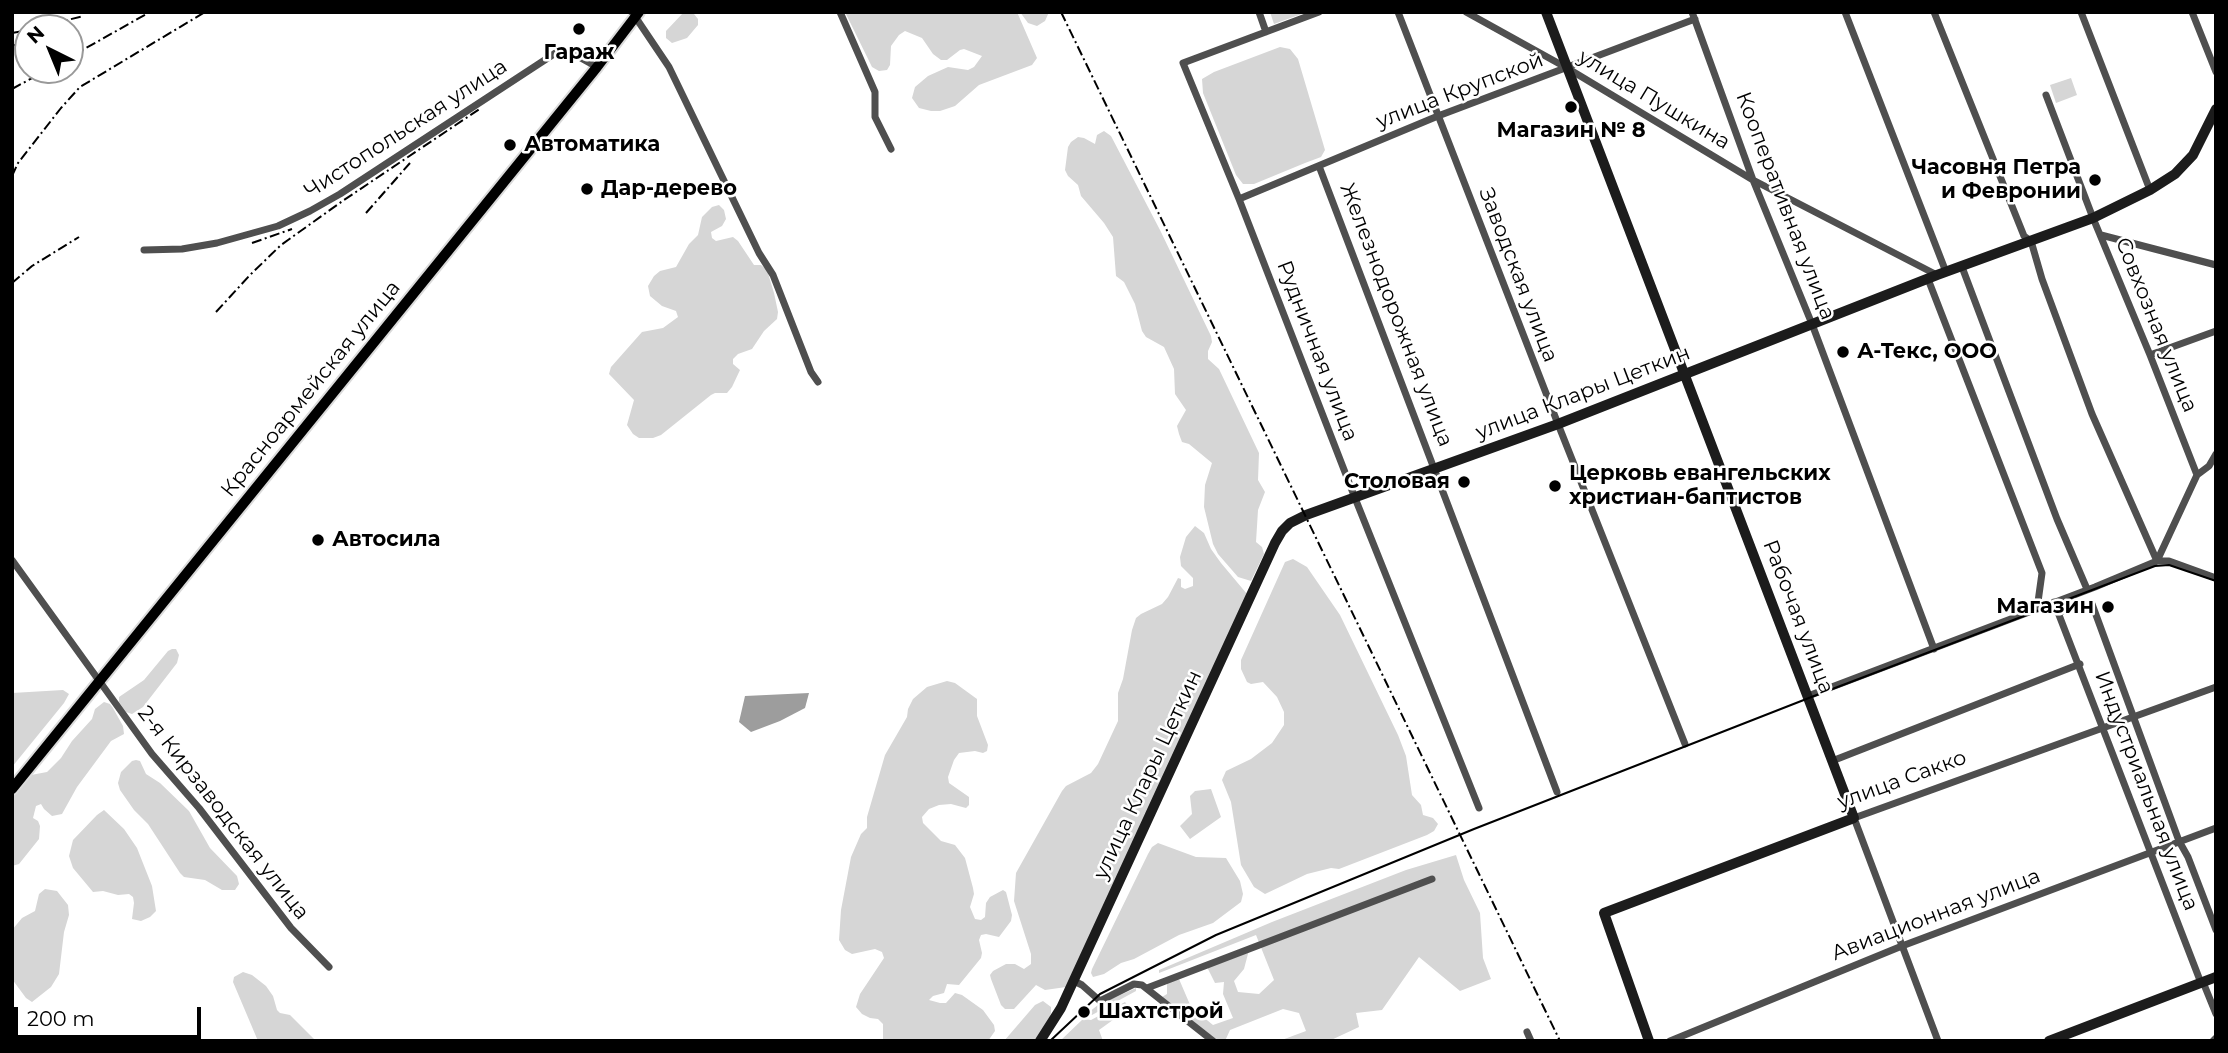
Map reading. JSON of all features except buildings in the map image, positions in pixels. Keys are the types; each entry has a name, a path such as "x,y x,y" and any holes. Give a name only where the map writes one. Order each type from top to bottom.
{"main road":[{"name":"Красноармейская улица","path":"12,789 97,679 634,13"},
{"name":"Красноармейская улица","path":"12,779 97,679"}],"street":[{"path":"840,12 875,92 875,117 891,149"},
{"path":"1259,12 1266,32 1319,12"},
{"name":"Заводская улица","path":"1398,12 1685,744"},
{"name":"улица Пушкина","path":"1466,12 1567,68 1753,180 1937,276"},
{"name":"Рабочая улица","path":"1546,12 1938,1041"},
{"path":"1845,12 2042,573 2037,609"},
{"path":"1934,12 2028,238 2092,414 2157,561"},
{"path":"2081,12 2150,190"},
{"path":"2192,12 2216,72"},
{"path":"634,13 668,67 759,253 773,275 811,372 818,383"},
{"name":"улица Крупской","path":"1239,199 1438,116 1567,68 1693,16"},
{"name":"Кооперативная улица","path":"1693,16 1753,180 1812,324 1934,649"},
{"name":"Рудничная улица","path":"1266,32 1183,63 1479,808"},
{"name":"Чистопольская улица","path":"144,250 182,249 217,243 278,226 340,194 557,52 570,52 594,65"},
{"name":"Совхозная улица","path":"2046,95 2197,475"},
{"name":"улица Клары Цеткин","path":"1041,1041 1055,1021 1074,981 1279,536 1294,520 1558,424 1962,267 2028,238 2093,218 2150,190 2175,174 2193,155 2216,109"},
{"name":"Железнодорожная улица","path":"1319,166 1557,792"},
{"path":"2101,235 2216,265"},
{"path":"1962,267 2057,519 2087,589"},
{"path":"2150,355 2216,331"},
{"path":"2157,561 2197,475 2209,466 2216,454"},
{"path":"12,560 97,679"},
{"path":"1808,696 2157,561 2169,561 2216,578"},
{"name":"Индустриальная улица","path":"2054,602 2080,664 2101,728 2149,852 2216,1014"},
{"name":"Индустриальная улица","path":"2058,612 2092,604 2179,841 2188,857 2216,930"},
{"path":"1832,761 2080,664"},
{"name":"2-я Кирзаводская улица","path":"97,679 152,754 191,798 291,928 329,967"},
{"name":"улица Сакко","path":"1648,1041 1604,913 1854,818 2216,687"},
{"name":"Авиационная улица","path":"1670,1041 1902,946 2216,828"},
{"path":"1147,988 1432,879"},
{"path":"2049,1041 2216,977"},
{"path":"1074,981 1100,1001 1133,984 1147,988 1213,1041"}],"shaded area":[{"path":"845,12 1017,12 1037,58 1032,65 979,85 955,106 931,111 919,108 912,98 915,87 928,76 948,67 968,70 974,67 982,56 964,49 947,60 941,60 933,54 922,38 905,31 891,46 890,65 887,70 879,71 872,67"},
{"path":"1020,12 1049,12 1045,21 1037,26 1028,23"},
{"path":"1270,12 1307,12 1274,24"},
{"path":"683,13 694,14 698,25 687,38 672,43 666,38 666,31"},
{"path":"1280,47 1290,49 1298,59 1325,150 1321,157 1254,184 1243,184 1236,175 1203,93 1202,79"},
{"path":"2071,78 2077,95 2056,103 2050,85"},
{"path":"1104,131 1111,136 1160,230 1211,336 1208,359 1219,369 1259,453 1258,480 1265,492 1258,510 1256,542 1262,547 1264,554 1251,581 1238,577 1213,544 1204,507 1205,485 1212,463 1189,444 1182,442 1177,426 1186,410 1175,394 1174,369 1164,347 1146,337 1142,331 1135,304 1124,282 1116,276 1113,237 1081,196 1078,185 1065,170 1071,142 1078,137 1095,144 1097,135"},
{"path":"719,205 724,210 726,219 722,226 711,232 712,238 716,241 733,237 754,265 761,265 767,270 778,312 777,319 764,331 752,349 733,359 733,364 740,370 727,393 711,395 661,435 639,438 627,425 634,400 609,374 611,367 642,332 663,328 678,317 676,311 662,306 650,296 648,286 660,271 676,267 689,244 698,235 702,217 712,207"},
{"path":"1195,526 1204,533 1211,549 1247,594 1066,987 1045,990 1036,985 1014,1009 1005,1009 990,975 1006,964 1015,964 1024,969 1031,964 1031,954 1014,901 1016,873 1062,791 1066,786 1091,773 1098,764 1118,721 1118,693 1136,618 1162,604 1178,578 1181,579 1181,587 1185,589 1193,586 1193,578 1181,566 1180,557 1186,537"},
{"path":"1293,559 1307,567 1340,615 1398,735 1406,756 1412,795 1421,805 1423,815 1433,818 1438,824 1434,831 1427,835 1339,869 1331,868 1307,874 1265,894 1254,887 1241,865 1231,802 1222,780 1226,771 1251,759 1272,743 1284,725 1284,712 1277,697 1263,682 1247,682 1241,669 1241,660 1285,562"},
{"path":"172,649 176,649 179,655 177,663 143,707 132,714 126,712 119,702 119,697 144,680"},
{"path":"947,681 955,683 977,699 977,716 988,745 987,751 959,753 948,777 949,783 969,797 969,805 966,808 951,804 939,805 929,809 922,817 923,823 941,841 955,845 965,858 974,894 970,907 975,919 981,920 985,917 986,903 990,897 1003,890 1006,892 1012,915 1011,921 999,937 981,935 981,958 959,985 947,984 944,993 929,1000 946,1003 955,993 962,995 983,1010 994,1025 995,1031 988,1041 883,1041 883,1024 878,1019 862,1014 856,1007 860,994 884,958 882,952 875,949 852,954 845,950 839,940 841,910 851,857 861,834 867,828 867,817 885,755 907,717 913,699 927,687"},
{"path":"63,690 69,694 64,703 12,767 12,693"},
{"path":"809,693 805,708 780,721 751,732 739,722 745,696"},
{"path":"104,702 113,708 123,726 124,734 111,741 77,787 62,814 52,816 41,804 36,806 33,818 40,826 39,839 19,864 12,866 12,795 31,775 47,772 61,758 92,719 95,709"},
{"path":"136,760 140,761 146,774 160,783 189,811 210,848 237,876 239,884 235,890 222,890 205,880 184,877 180,873 148,824 120,790 118,783 121,772"},
{"path":"1211,789 1221,817 1190,839 1180,826 1192,814 1190,796 1195,791"},
{"path":"104,810 124,829 137,848 152,886 156,911 141,921 132,919 133,897 129,894 93,892 73,868 69,856 73,840"},
{"path":"1158,843 1196,857 1226,858 1240,881 1243,894 1241,902 1213,923 1179,935 1104,974 1093,977 1092,969 1148,854"},
{"path":"1456,855 1464,880 1480,913 1483,958 1491,979 1460,991 1419,957 1382,1010 1356,1013 1359,1027 1329,1041 1279,1041 1306,1031 1299,1013 1283,1009 1230,1030 1225,1041 1218,1041 1162,997 1167,994 1167,983 1179,979 1191,1007 1213,1025 1233,1018 1223,994 1224,982 1215,983 1207,967 1249,950 1244,969 1234,981 1238,992 1259,994 1274,980 1256,935 1159,973 1159,970 1406,870"},
{"path":"45,889 57,891 68,905 69,915 59,974 51,987 32,1002 12,979 12,930 22,918 35,911 39,894"},
{"path":"243,972 252,975 266,986 273,996 277,1010 290,1015 316,1041 258,1041 233,982 234,977"},
{"path":"1136,988 1136,991 1092,1015 1089,1014 1098,1005"},
{"path":"1043,1001 1051,1007 1051,1013 1048,1023 1035,1041 1004,1041 1035,1005"},
{"path":"1125,1002 1128,1006 1124,1012 1099,1030 1103,1041 1060,1041 1083,1019 1091,1020"}],"tram line":[{"path":"1050,1041 1100,994 1216,935 1474,829 2155,566 2169,565 2216,581"}],"railway":[{"path":"84,49 150,12"},
{"path":"12,176 18,163 80,87 205,12"},
{"path":"1061,12 1560,1041"},
{"path":"12,89 21,84"},
{"path":"216,312 281,245 481,108"},
{"path":"366,213 410,163"},
{"path":"252,243 292,229"},
{"path":"12,283 32,266 79,237"}],"place":[{"name":"Гараж","path":"579,29"},
{"name":"Магазин № 8","path":"1571,107"},
{"name":"Автоматика","path":"510,145"},
{"name":"Часовня Петра и Февронии","path":"2095,180"},
{"name":"Дар-дерево","path":"587,189"},
{"name":"А-Текс, ООО","path":"1843,352"},
{"name":"Столовая","path":"1464,482"},
{"name":"Церковь евангельских христиан-баптистов","path":"1555,486"},
{"name":"Автосила","path":"318,540"},
{"name":"Магазин","path":"2108,607"},
{"name":"Шахтстрой","path":"1084,1012"}]}
